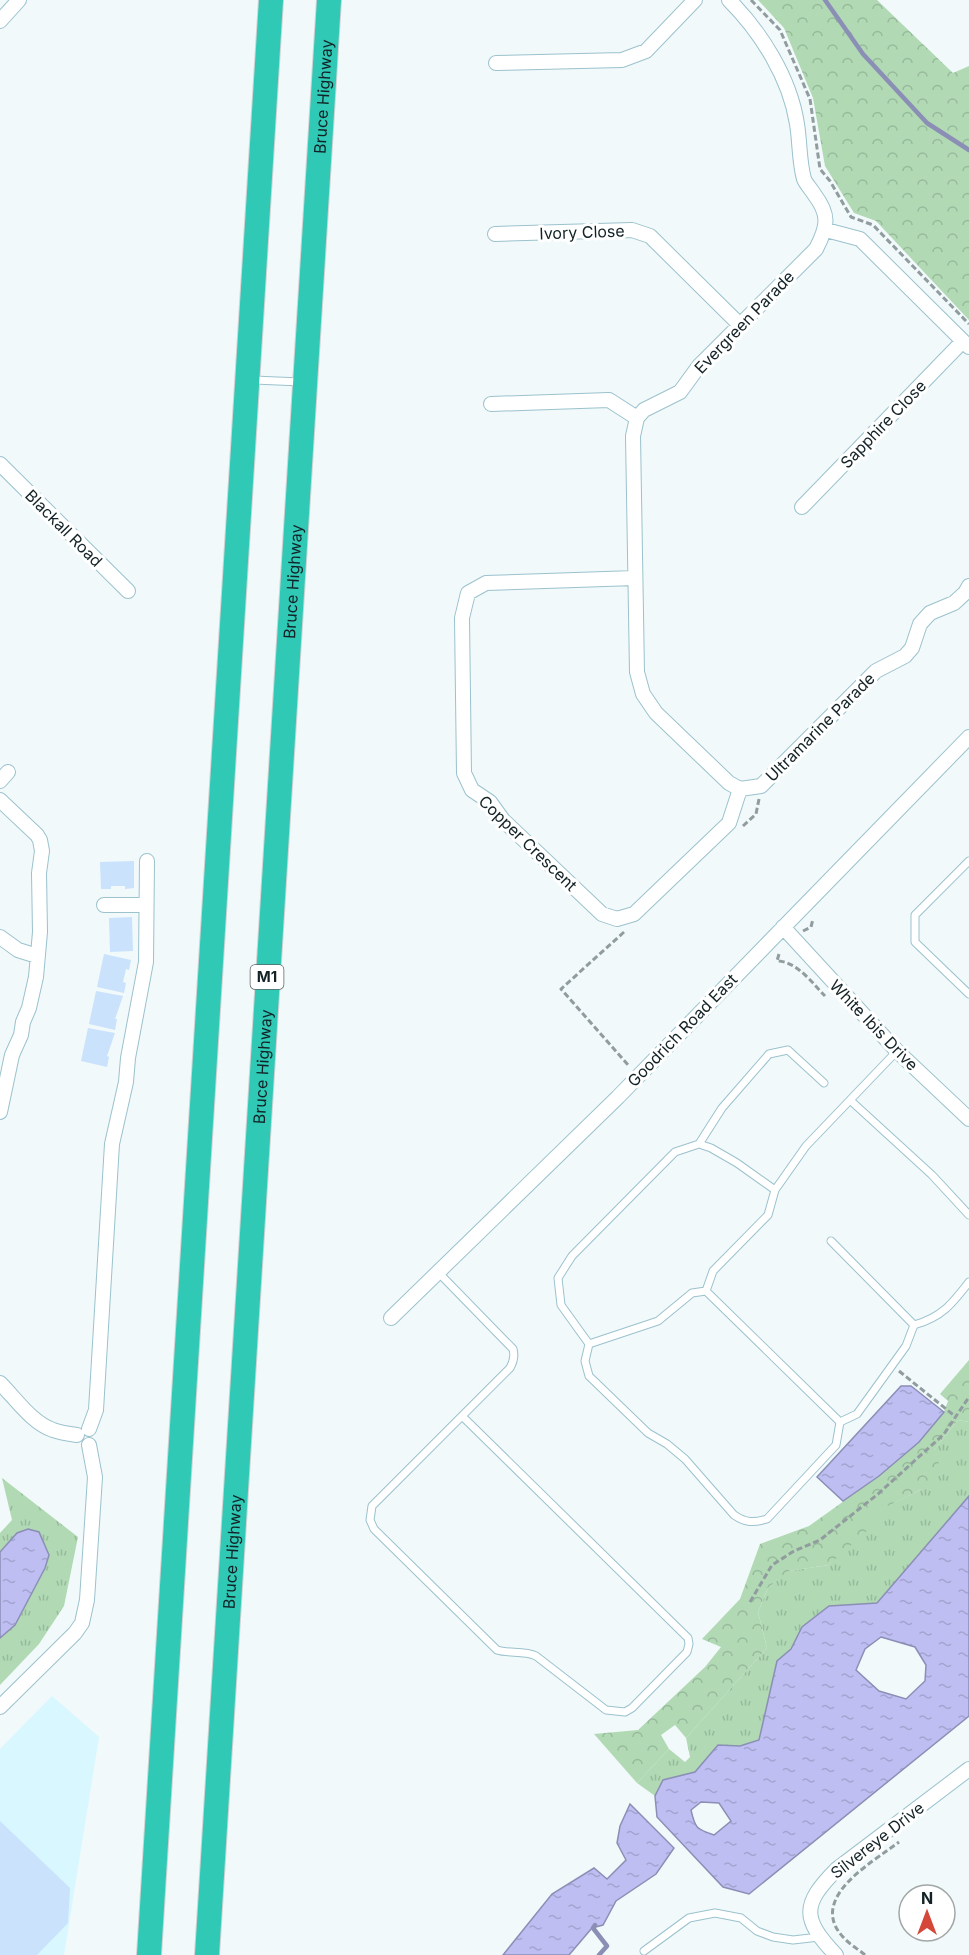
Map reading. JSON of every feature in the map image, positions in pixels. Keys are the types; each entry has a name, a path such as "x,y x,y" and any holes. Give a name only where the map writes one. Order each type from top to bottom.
{"highway":[{"path":"149,1955 271,0"},
{"name":"Bruce Highway","path":"207,1955 329,0"}],"street":[{"path":"0,21 19,0"},
{"path":"496,63 622,60 646,51 695,0"},
{"path":"729,0 762,40 784,80 797,122 800,161 805,181 824,208 826,230 860,239 966,344"},
{"name":"Ivory Close","path":"495,234 632,230 650,236 740,325"},
{"name":"Evergreen Parade","path":"637,418 644,410 680,392 699,366 816,249 826,230"},
{"name":"Sapphire Close","path":"802,507 966,344"},
{"path":"491,404 609,400 637,418 633,436 637,672 643,694 656,713 729,783 740,789"},
{"name":"Blackall Road","path":"0,464 128,591"},
{"name":"Copper Crescent","path":"635,578 486,583 468,593 462,618 464,773 472,790 490,802 503,819 602,914 617,919 634,915 729,822 740,789"},
{"name":"Ultramarine Parade","path":"740,789 761,786 876,671 905,656 912,648 920,624 930,613 954,603 969,586"},
{"name":"Goodrich Road East","path":"391,1318 618,1097 969,737"},
{"path":"0,800 37,835 42,846 39,873 40,932 34,986 19,1040 4,1075 0,1112"},
{"path":"83,1432 96,1410 112,1144 126,1082 128,1058 144,978 147,943 147,861"},
{"path":"104,905 146,904"},
{"name":"White Ibis Drive","path":"783,927 897,1051 969,1119"},
{"path":"0,937 18,950 37,956"},
{"path":"0,1383 45,1427 55,1431 83,1432 94,1436 89,1445 95,1477 87,1600 82,1623 69,1639 0,1707"},
{"name":"Silvereye Drive","path":"836,1955 819,1936 813,1925 810,1912 813,1898 820,1886 837,1869 969,1769"}],"lane":[{"path":"247,379 305,382"},
{"path":"969,861 915,915 915,942 969,993"},
{"path":"699,1144 722,1108 769,1054 788,1050 824,1083"},
{"path":"706,1291 713,1271 768,1215 775,1190 806,1146 897,1051"},
{"path":"850,1100 932,1175 969,1215"},
{"path":"775,1190 737,1162 711,1148 699,1144 675,1152 572,1256 558,1278 561,1305 589,1344 585,1361 589,1376 648,1433 667,1444 685,1459 734,1515 744,1521 756,1522 767,1519 836,1445 840,1422"},
{"path":"831,1240 914,1324"},
{"path":"438,1272 513,1349 515,1355 510,1368 462,1416 372,1506 370,1520 374,1529 496,1650 530,1653 606,1710 625,1712 632,1708 687,1652 688,1638 462,1416"},
{"path":"914,1324 933,1320 954,1301 969,1282"},
{"path":"589,1344 658,1321 692,1293 706,1291"},
{"path":"706,1291 840,1422"},
{"path":"840,1422 856,1414 906,1346 914,1324"},
{"path":"644,1952 689,1918 715,1913 741,1918 757,1930 772,1937 793,1940 819,1936"}],"path":[{"path":"751,0 780,30 810,99 820,169 830,181 851,217 873,225 969,324"},
{"path":"739,830 756,814 761,786"},
{"path":"813,916 811,927 804,929 778,955 777,961 784,961 796,968 830,1001"},
{"path":"627,929 561,988 637,1075"},
{"path":"891,1364 956,1417"},
{"path":"750,1602 772,1565 794,1551 820,1540 878,1494 945,1434 969,1397"},
{"path":"865,1955 843,1937 834,1924 832,1908 835,1898 846,1883 907,1835"}],"shaded area":[{"path":"52,1696 99,1737 64,1955 0,1955 0,1749"}],"green space":[{"path":"758,0 877,0 953,73 969,66 969,320 876,221 854,213 825,166 813,98 784,28"},
{"path":"969,1360 969,1422 958,1420 934,1450 940,1467 920,1490 868,1516 870,1528 829,1565 788,1571 768,1588 758,1612 767,1648 686,1738 675,1725 661,1735 669,1749 637,1783 594,1734 638,1730 705,1667 721,1647 702,1639 740,1599 760,1544 809,1526 879,1476 919,1442 944,1412 948,1401 940,1394"},
{"path":"958,1420 969,1422 969,1496 877,1603 829,1606 802,1627 791,1649 777,1661 759,1740 740,1746 718,1745 695,1772 663,1780 655,1796 637,1783 669,1749 685,1762 690,1757 686,1738 767,1648 758,1612 768,1588 787,1571 829,1565 867,1516 920,1490 934,1450"},
{"path":"2,1478 78,1537 64,1606 39,1644 0,1685 0,1638 15,1625 45,1568 17,1533 0,1552 0,1533 12,1520"}],"water":[{"path":"901,1386 911,1386 944,1412 919,1442 879,1476 843,1501 817,1477"},
{"path":"969,1496 969,1716 749,1894 723,1887 657,1817 655,1796 663,1780 695,1772 718,1745 740,1746 759,1740 777,1661 791,1649 802,1627 829,1606 877,1603","holes":["881,1637 915,1647 926,1665 925,1681 906,1699 879,1691 856,1670 865,1649","701,1802 719,1803 731,1821 714,1835 700,1829 695,1824 691,1810"]},
{"path":"28,1529 39,1532 49,1555 45,1568 15,1625 0,1638 0,1552 17,1533"},
{"path":"630,1804 674,1848 656,1874 616,1901 603,1925 592,1928 569,1955 503,1955 552,1894 594,1868 607,1879 626,1860 617,1843 620,1826"}],"building":[{"path":"134,861 134,888 111,886 111,889 101,889 100,862"},
{"path":"132,917 133,951 110,952 109,918"},
{"path":"104,954 131,960 123,982 126,983 124,993 97,987"},
{"path":"96,991 123,996 115,1019 117,1019 115,1030 89,1024"},
{"path":"88,1028 115,1033 107,1056 109,1057 107,1067 81,1061"},
{"path":"0,1821 70,1888 68,1923 37,1955 0,1955"}],"waterway":[{"path":"825,0 863,54 927,123 969,150"},
{"path":"595,1925 593,1928 607,1946 599,1955"}]}
